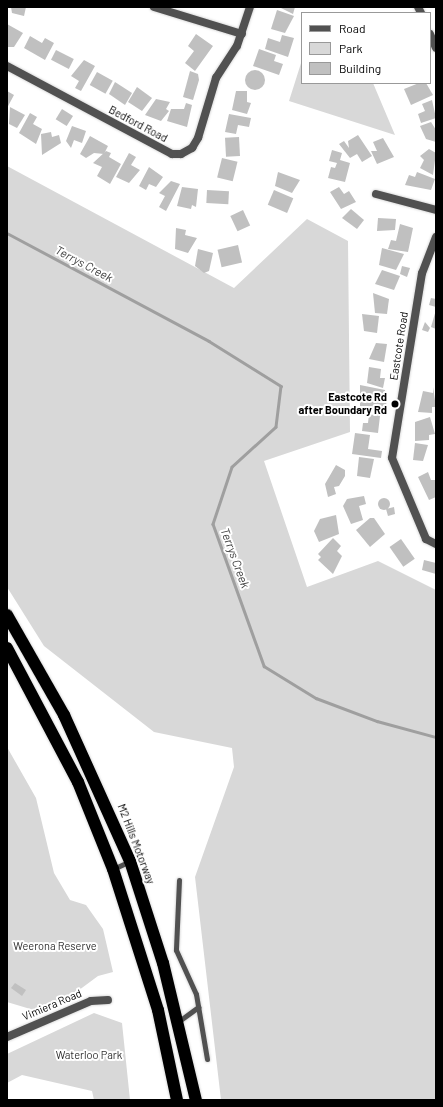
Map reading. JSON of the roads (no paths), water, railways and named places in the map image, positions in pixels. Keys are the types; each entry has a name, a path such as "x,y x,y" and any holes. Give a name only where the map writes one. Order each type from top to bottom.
{"highway":[{"name":"M2 Hills Motorway","path":"7,615 74,735 130,861 179,1021 196,1100"},
{"path":"7,648 78,782 113,870 158,1010 177,1100"}],"street":[{"path":"154,7 242,34"},
{"name":"Bedford Road","path":"7,66 172,154 181,154 192,148 198,138 216,78 242,34 250,7"},
{"path":"431,36 436,48"},
{"path":"376,194 436,210"},
{"name":"Eastcote Road","path":"436,236 422,274 392,458 426,539 436,544"},
{"name":"Vimiera Road","path":"7,1037 91,1000 108,1000"}],"lane":[{"path":"113,870 130,861"},
{"path":"178,880 176,950 198,1007 207,1059"},
{"path":"179,1021 198,1007"}],"waterway":[{"name":"Terrys Creek","path":"7,233 209,341 281,386 276,427 232,467 213,524 264,666 316,698 377,721 436,737"}],"place":[{"name":"Eastcote Rd after Boundary Rd","path":"395,404"}],"park label":[{"name":"Weerona Reserve","path":"55,946"},
{"name":"Waterloo Park","path":"89,1055"}]}
